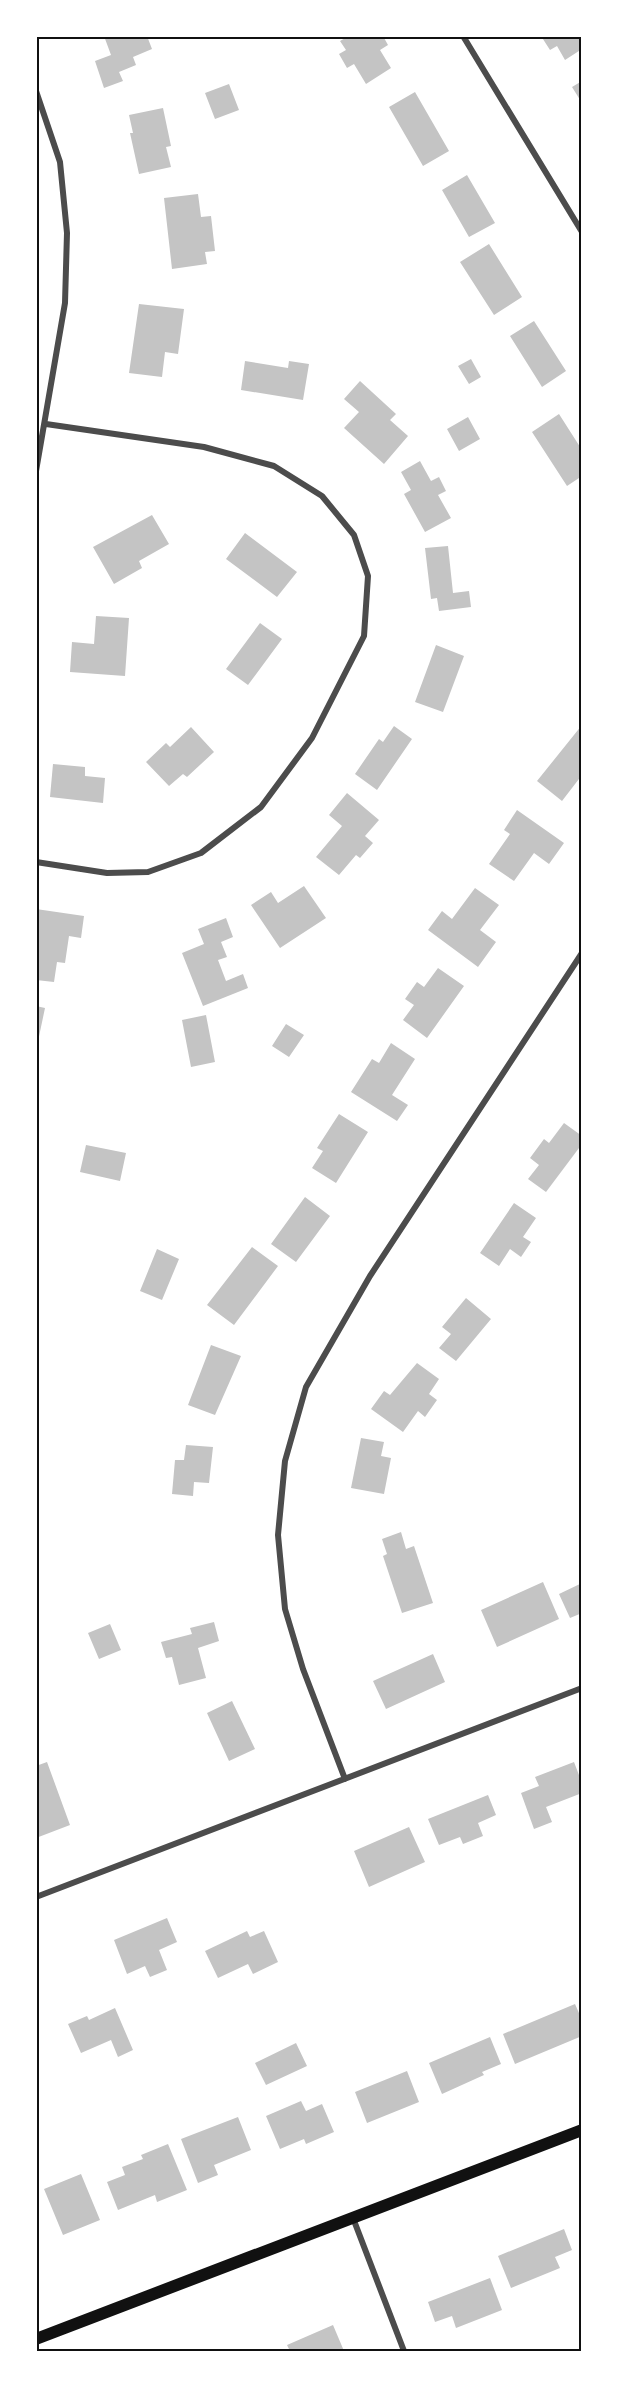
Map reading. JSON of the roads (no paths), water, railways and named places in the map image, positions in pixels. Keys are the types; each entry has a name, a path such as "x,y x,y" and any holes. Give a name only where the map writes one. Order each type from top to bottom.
{"main road":[{"path":"36,2339 582,2130"}],"street":[{"path":"463,36 582,232"},
{"path":"36,91 60,162 67,233 65,303 46,424 36,471"},
{"path":"36,862 107,873 148,872 201,853 261,807 312,738 364,636 368,576 354,535 322,496 274,466 204,447 46,424"},
{"path":"345,1779 303,1669 285,1609 278,1535 285,1461 306,1387 370,1276 582,953"},
{"path":"36,1898 582,1688"},
{"path":"353,2218 404,2351"}]}
